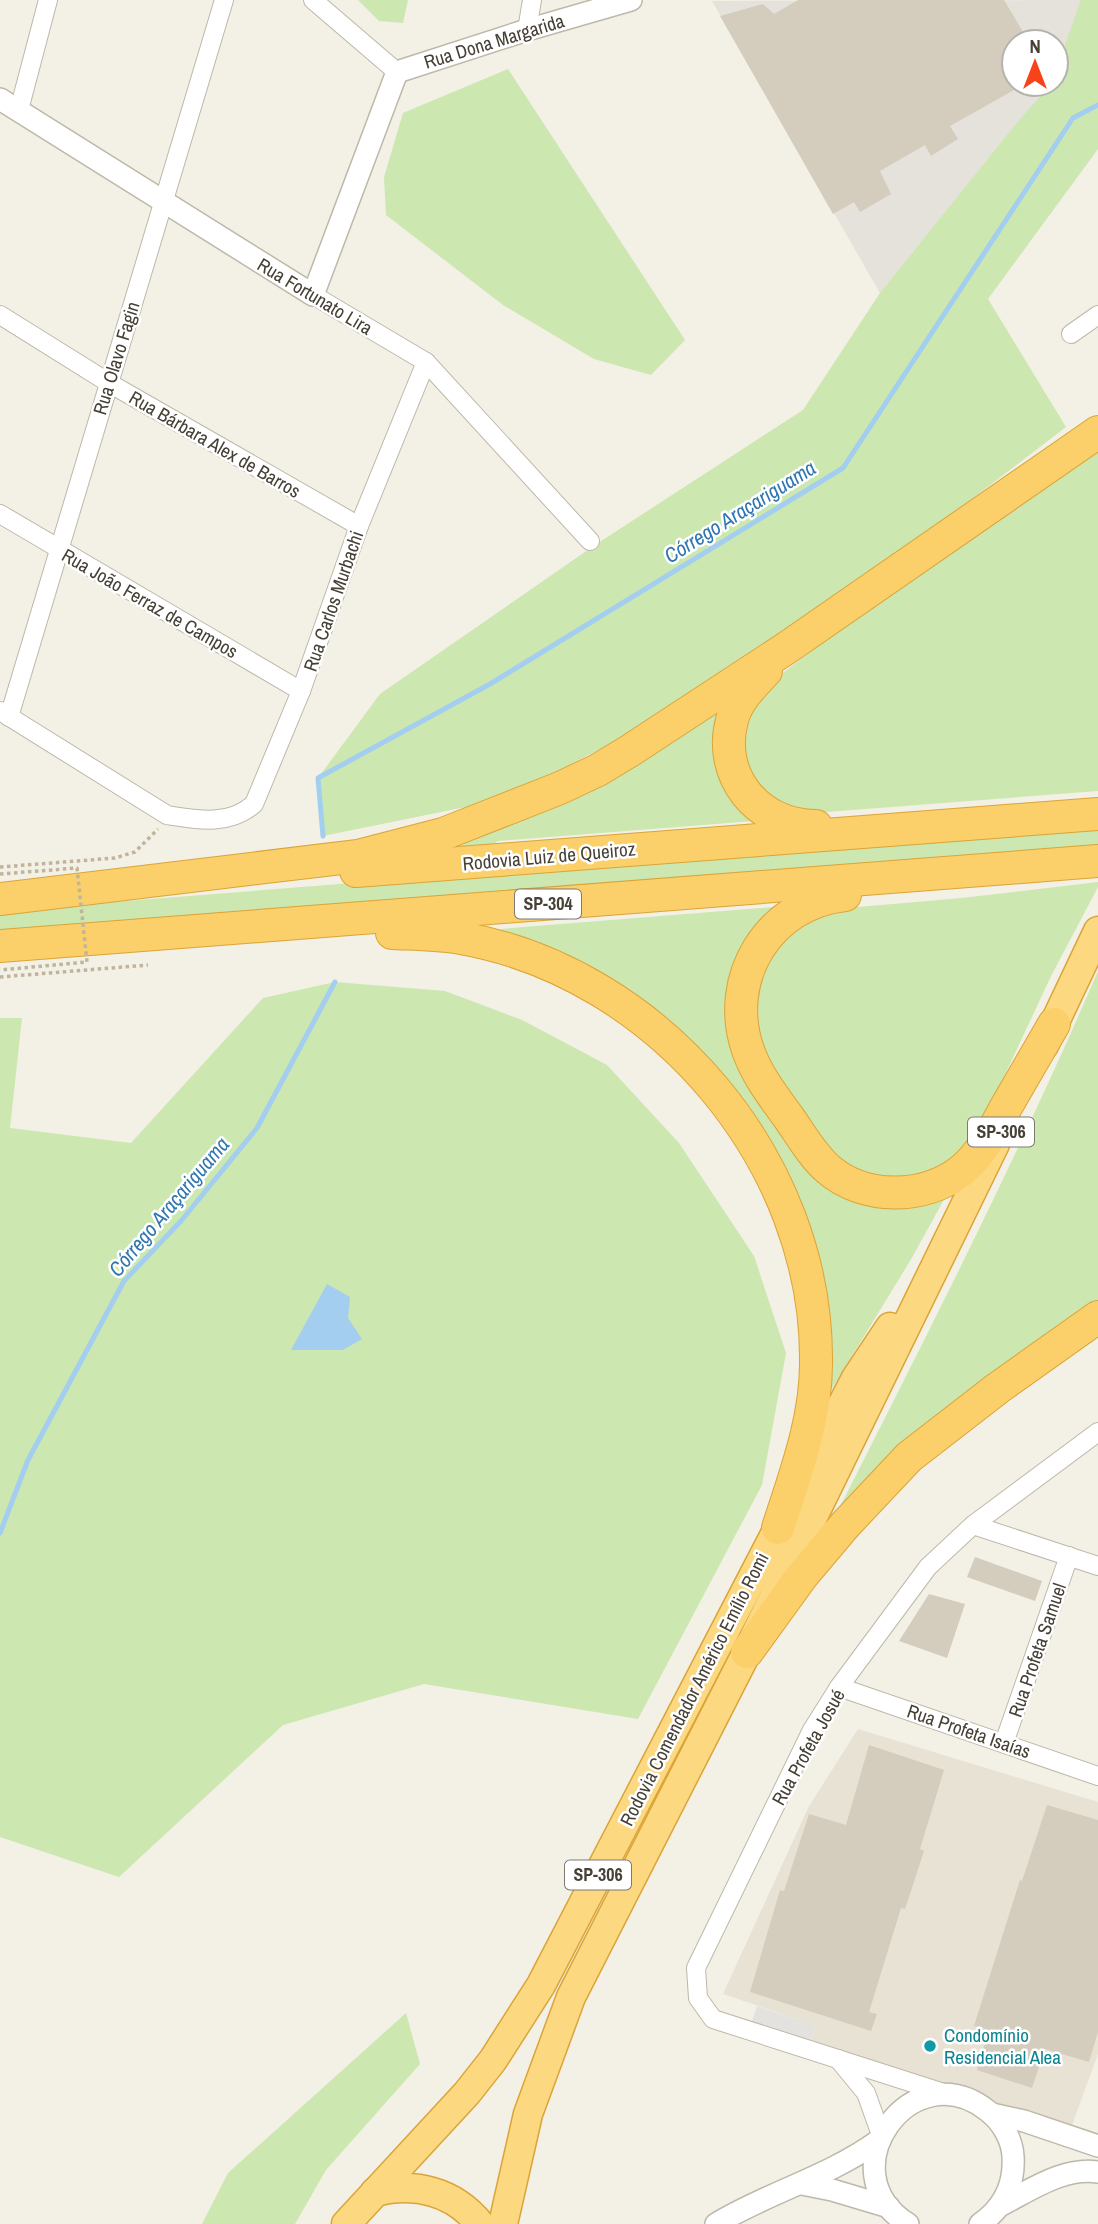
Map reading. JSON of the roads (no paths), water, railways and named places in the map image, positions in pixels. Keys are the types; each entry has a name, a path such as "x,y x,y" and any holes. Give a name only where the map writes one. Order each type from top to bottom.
{"highway":[{"path":"0,900 358,856 443,834 526,802 598,770 788,647 1098,432"},
{"path":"788,647 750,688 732,719 730,760 741,788 750,799 774,816 805,826 919,827"},
{"name":"Rodovia Luiz de Queiroz","path":"0,900 1098,814"},
{"path":"1055,1024 983,1147 963,1170 942,1183 916,1191 882,1193 853,1184 828,1169 809,1146 760,1077 748,1051 740,1002 754,956 768,935 785,917 808,904 831,896 1097,862"},
{"name":"SP-304","path":"0,946 1097,862"},
{"name":"Rodovia Comendador Américo Emílio Romi","path":"505,2219 528,2114 572,1997 747,1652 1098,931"},
{"path":"132,936 369,932 461,938 544,963 580,980 632,1013 682,1054 720,1096 755,1146 787,1213 806,1277 816,1336 815,1394 798,1466 778,1528"},
{"name":"Rodovia Comendador Américo Emílio Romi","path":"346,2224 434,2132 467,2093 493,2060 541,1985 856,1378 947,1240"},
{"path":"747,1652 802,1576 845,1525 909,1457 998,1388 1098,1317"},
{"path":"375,2192 413,2187 432,2191 466,2208 480,2224"}],"street":[{"path":"19,110 48,0"},
{"name":"Rua Olavo Fagin","path":"4,714 59,550 224,0"},
{"path":"313,0 397,72 313,295"},
{"path":"527,30 532,0"},
{"name":"Rua Dona Margarida","path":"397,72 631,0"},
{"name":"Rua Fortunato Lira","path":"0,99 163,203 426,362 590,541"},
{"name":"Rua Bárbara Alex de Barros","path":"0,315 108,383 359,526"},
{"path":"1071,334 1098,315"},
{"name":"Rua Carlos Murbachi","path":"4,714 166,815 198,820 243,814 254,804 301,691 359,526 426,362"},
{"name":"Rua João Ferraz de Campos","path":"0,514 301,691"},
{"name":"Rua Profeta Josué","path":"949,2095 895,2074 838,2059 713,2019 698,1998 696,1968 812,1730 839,1688 928,1567 973,1525 1098,1432"},
{"path":"973,1525 1098,1566"},
{"name":"Rua Profeta Samuel","path":"1004,1743 1069,1556"},
{"name":"Rua Profeta Isaías","path":"839,1688 1098,1776"},
{"path":"838,2059 866,2093 879,2138 874,2158 875,2176 880,2192 889,2207 907,2224"},
{"path":"716,2224 768,2196 802,2184 858,2156 879,2138 902,2109 932,2096 949,2095 972,2101 992,2114 1005,2129 1012,2148 1014,2168 1010,2187 1001,2205"},
{"path":"992,2114 1098,2146"},
{"path":"980,2224 1001,2205 1060,2175 1098,2172"},
{"path":"802,2184 889,2207"}],"water":[{"path":"327,1284 350,1297 348,1318 362,1339 343,1350 291,1350"}],"waterway":[{"name":"Córrego Araçariguama","path":"323,836 318,778 490,684 843,468 1073,118 1098,105"},
{"name":"Córrego Araçariguama","path":"0,1533 28,1460 124,1281 181,1221 257,1128 335,982"}],"place":[{"name":"Condomínio Residencial Alea","path":"930,2046"}]}
